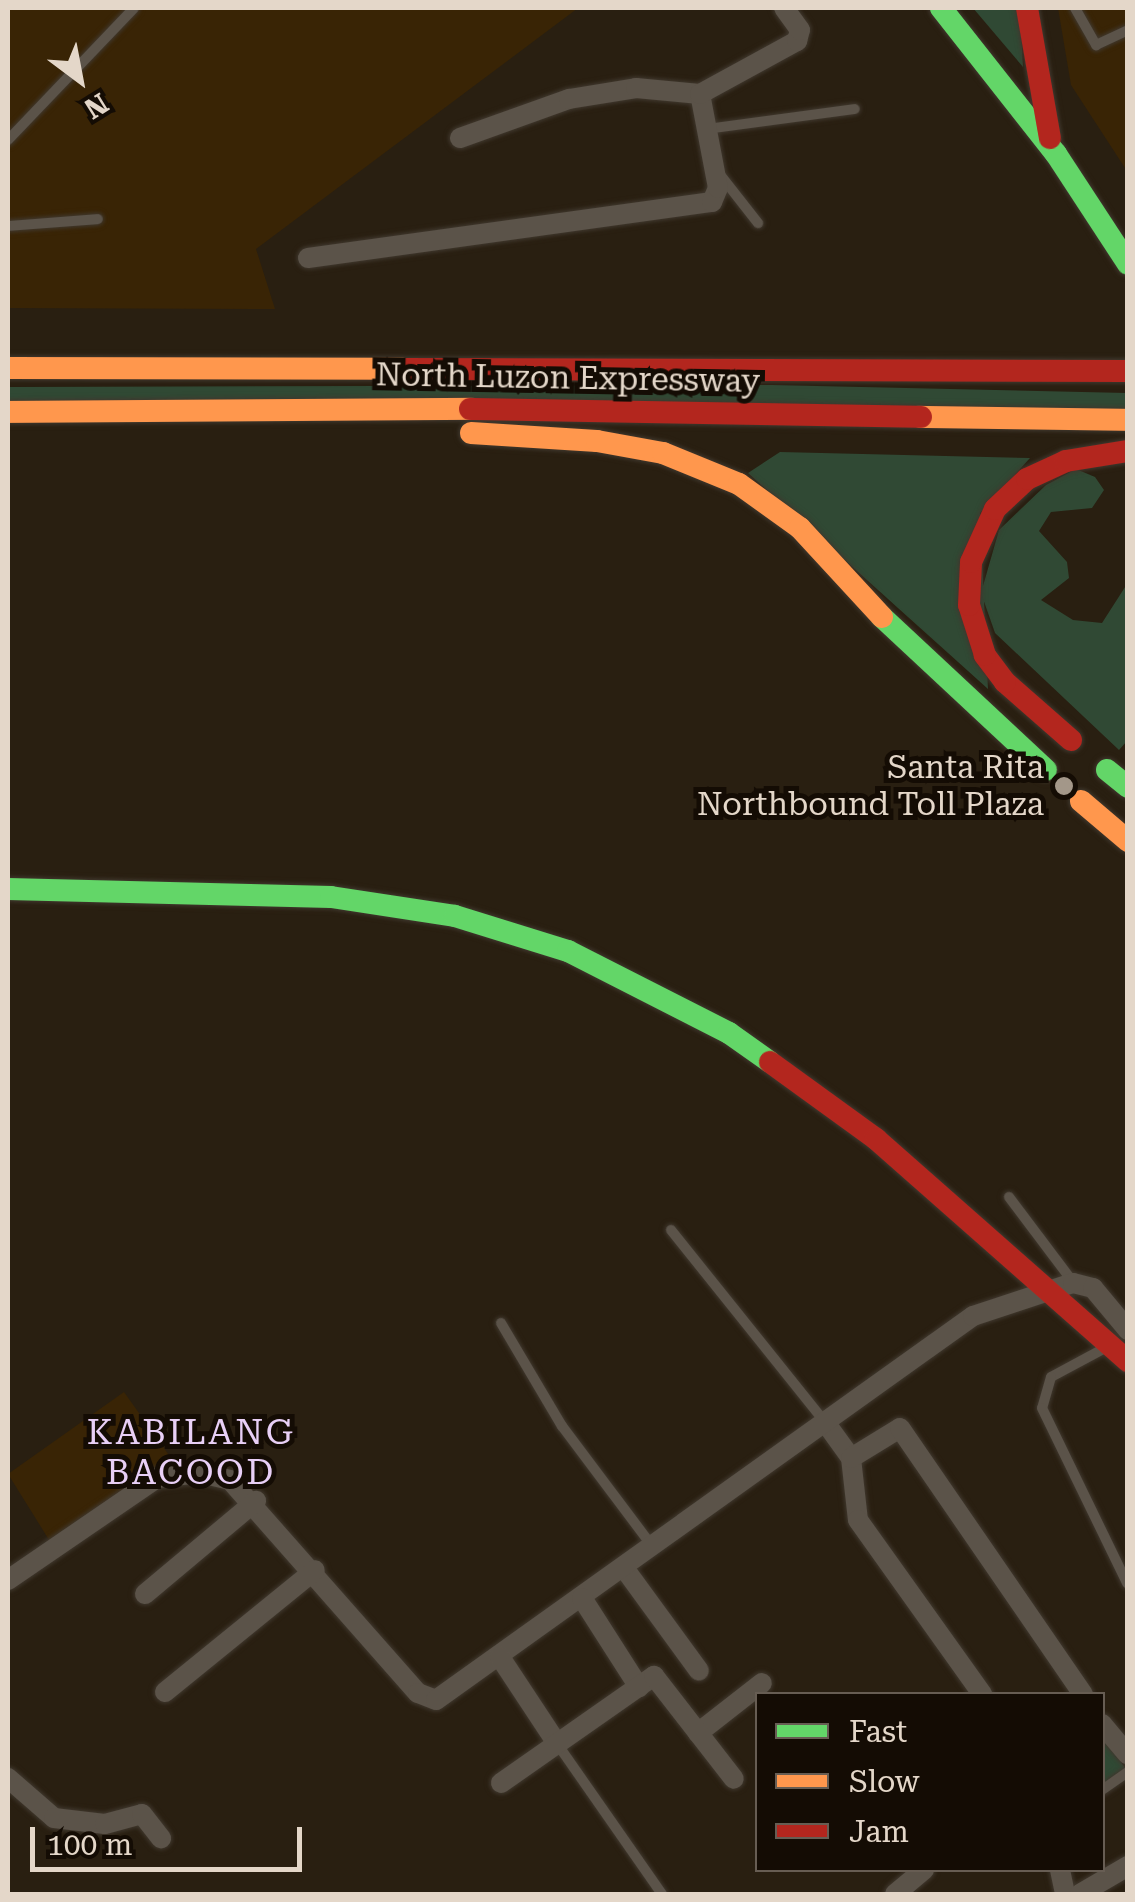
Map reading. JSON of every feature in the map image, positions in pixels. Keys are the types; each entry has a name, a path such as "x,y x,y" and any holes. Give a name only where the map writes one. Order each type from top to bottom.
{"main road":[{"path":"941,8 1056,154 1128,264"},
{"path":"1027,8 1056,154"},
{"name":"North Luzon Expressway","path":"8,368 1128,371"},
{"path":"348,408 390,428 646,450 738,484 800,528 907,645 1046,770"},
{"name":"North Luzon Expressway","path":"8,412 348,408 1128,420"},
{"path":"1071,740 1004,682 985,655 969,605 971,562 995,509 1027,479 1066,462 1128,451"},
{"path":"1107,770 1128,787"},
{"path":"1081,801 1128,841"},
{"path":"8,889 331,897 456,916 568,951 729,1033 922,1175 1128,1361"}],"street":[{"path":"460,138 569,98 636,88 700,94 797,41 800,30 788,9"},
{"path":"308,258 712,202 718,188 700,94"},
{"path":"8,1580 157,1478 200,1472 230,1480 256,1501 418,1693 436,1700 973,1316 1074,1283 1093,1288 1128,1332"},
{"path":"826,1422 851,1458 858,1520 981,1692"},
{"path":"851,1458 900,1428 1082,1692"},
{"path":"146,1594 256,1501"},
{"path":"624,1568 699,1671"},
{"path":"165,1692 315,1570"},
{"path":"582,1598 639,1687"},
{"path":"500,1657 558,1745"},
{"path":"502,1783 654,1676 734,1779"},
{"path":"698,1733 762,1683"},
{"path":"1105,1728 1128,1755"},
{"path":"8,1778 54,1818 106,1824 142,1814 161,1838"},
{"path":"1080,1894 1128,1866"},
{"path":"896,1894 922,1872"}],"lane":[{"path":"8,140 134,8"},
{"path":"1075,8 1096,45 1128,30"},
{"path":"706,130 855,109"},
{"path":"712,166 758,223"},
{"path":"8,226 98,220"},
{"path":"1009,1197 1074,1283"},
{"path":"671,1230 826,1422"},
{"path":"501,1322 562,1426 653,1546"},
{"path":"1127,1583 1042,1408 1052,1377 1128,1332"},
{"path":"558,1745 662,1894"},
{"path":"1105,1788 1128,1772"}],"shaded area":[{"path":"8,8 578,8 256,249 275,309 8,308"},
{"path":"1058,8 1127,8 1127,171 1071,85"},
{"path":"124,1392 171,1458 51,1543 8,1474"}],"green space":[{"path":"973,8 1020,8 1023,67"},
{"path":"773,385 1127,393 1128,411 8,408 8,387"},
{"path":"780,452 1030,458 980,513 988,689 748,473"},
{"path":"1076,469 1095,477 1104,490 1092,508 1051,512 1039,531 1067,562 1069,578 1041,600 1073,620 1102,623 1127,584 1127,741 1119,750 995,633 981,593 999,530 1046,485"},
{"path":"1105,1743 1126,1769 1105,1785"}],"traffic: fast":[{"path":"941,8 1056,154 1128,264"},
{"path":"882,617 1046,770"},
{"path":"1107,770 1128,787"},
{"path":"8,889 331,897 455,916 568,951 729,1033 770,1062"}],"traffic: slow":[{"path":"8,368 403,369"},
{"path":"8,412 470,409"},
{"path":"921,417 1128,420"},
{"path":"471,433 597,441 663,453 739,484 800,528 882,617"},
{"path":"1081,801 1128,841"}],"traffic: jam":[{"path":"1027,8 1050,138"},
{"path":"403,369 1128,371"},
{"path":"470,409 921,417"},
{"path":"1071,740 1005,682 985,655 969,605 971,562 995,509 1027,479 1066,461 1128,451"},
{"path":"770,1062 876,1139 1128,1361"}],"place":[{"name":"Santa Rita Northbound Toll Plaza","path":"1064,786"}],"district":[{"name":"KABILANG BACOOD","path":"191,1453"}]}
